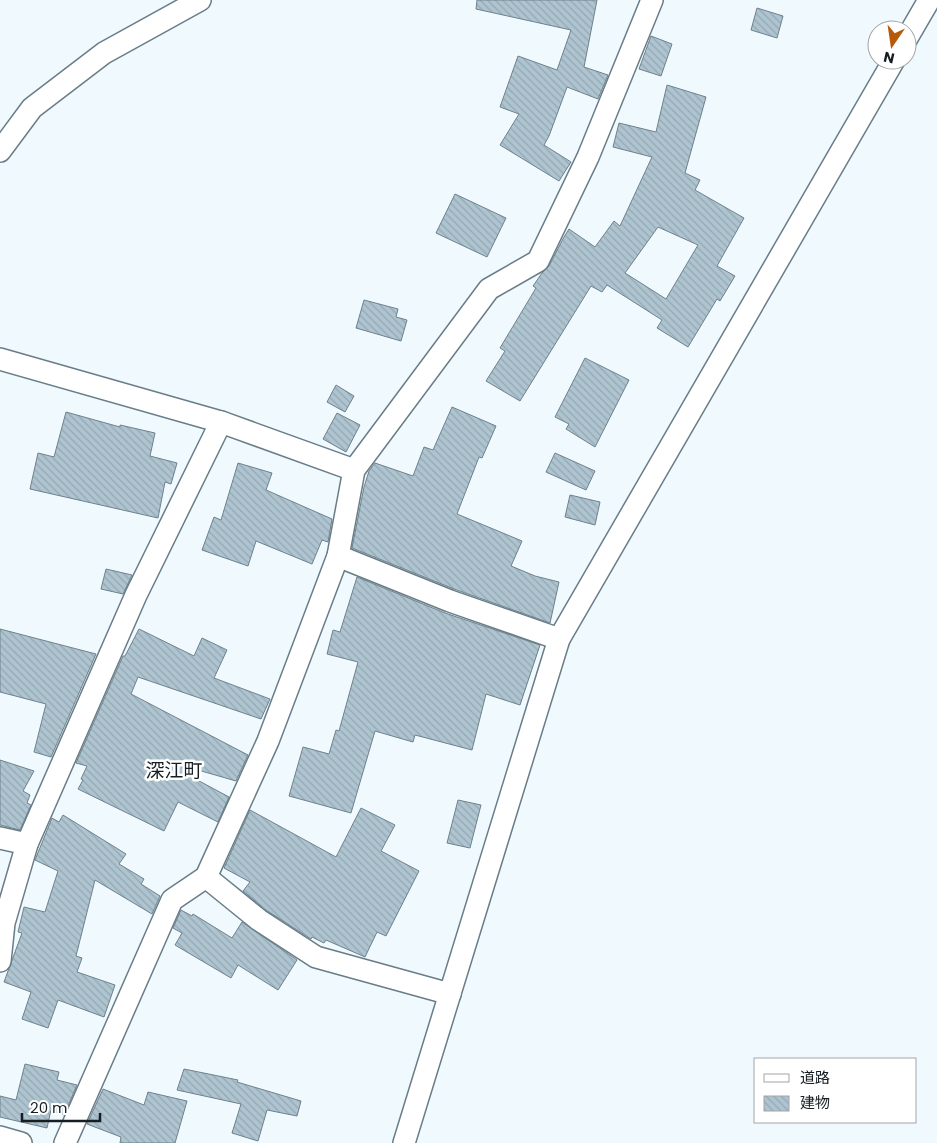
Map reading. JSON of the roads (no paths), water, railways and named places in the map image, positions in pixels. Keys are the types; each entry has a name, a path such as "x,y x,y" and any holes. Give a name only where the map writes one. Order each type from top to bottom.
{"street":[{"path":"0,151 32,108 104,53 200,0"},
{"path":"65,1143 172,900 206,877 268,741 338,556 354,470 488,289 538,261 588,157 652,0"},
{"path":"917,21 929,0"},
{"path":"404,1143 559,639 888,70"},
{"path":"0,358 221,422 354,470"},
{"path":"0,961 4,923 27,844 136,595 221,422"},
{"path":"338,556 450,601 559,639"},
{"path":"0,838 27,844"},
{"path":"206,877 259,920 316,957 450,994"},
{"path":"0,1137 21,1143"}],"district":[{"name":"深江町","path":"174,770"}]}
